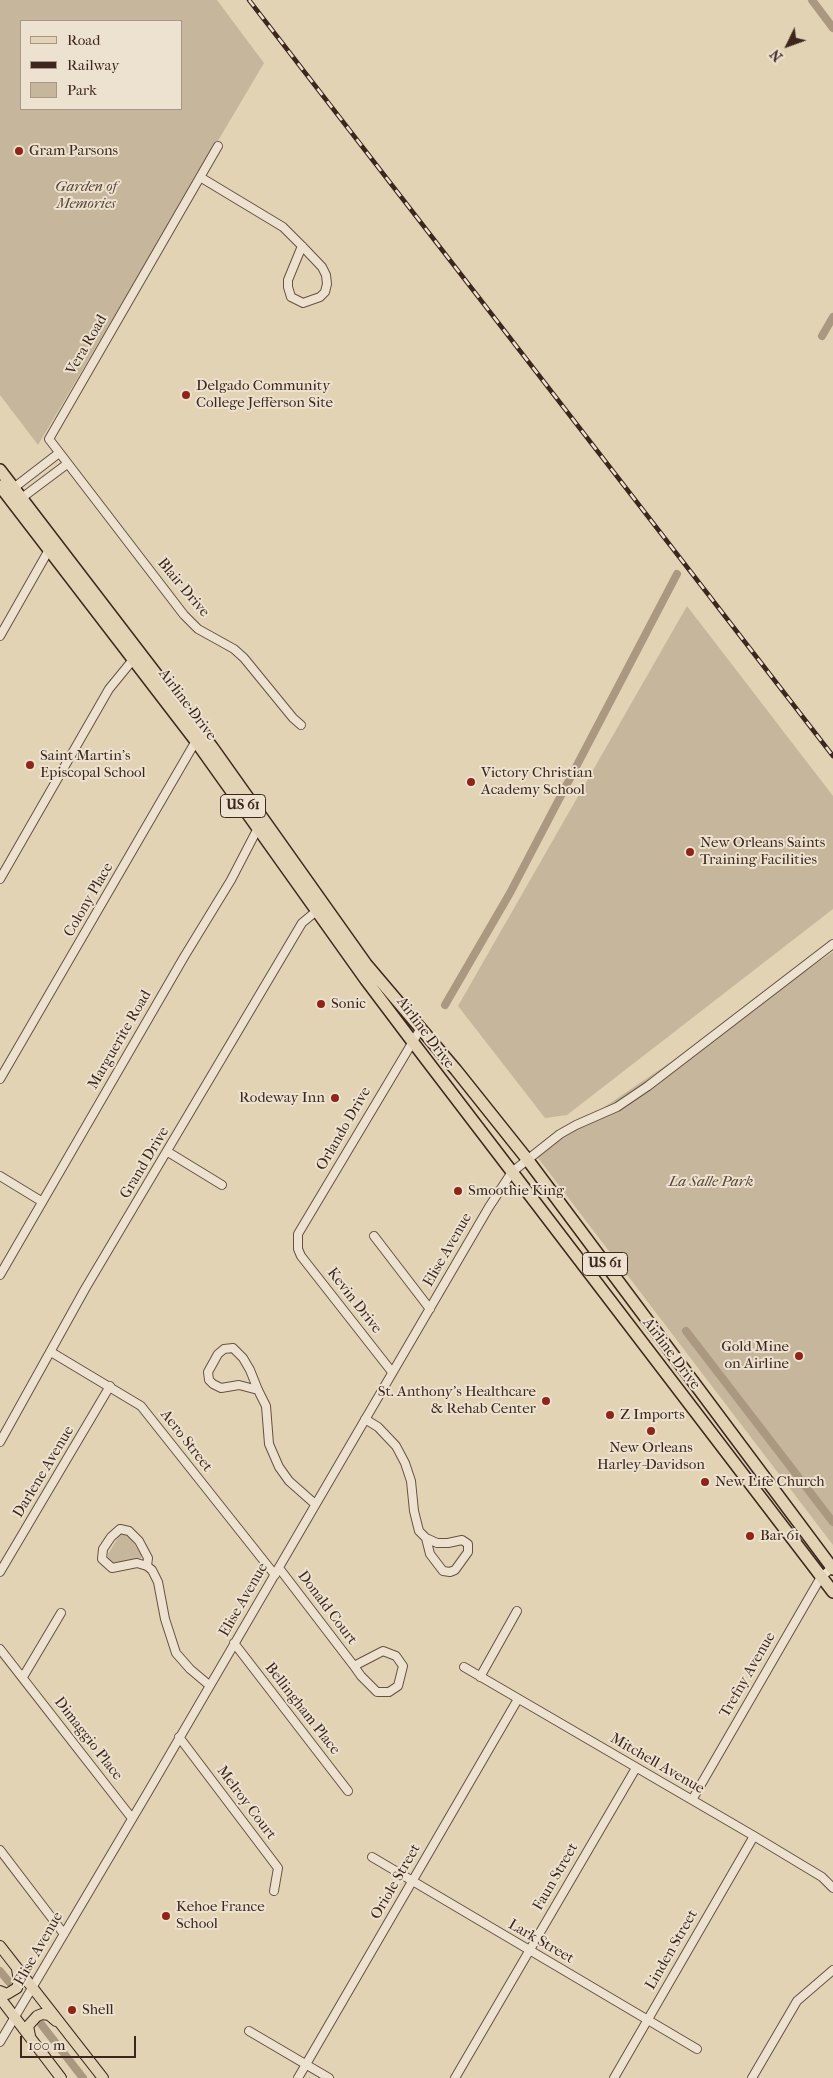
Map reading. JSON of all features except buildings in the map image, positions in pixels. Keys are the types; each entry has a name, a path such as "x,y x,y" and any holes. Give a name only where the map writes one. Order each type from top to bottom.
{"highway":[{"name":"Airline Drive","path":"0,470 6,489 199,738 321,908 412,1041 833,1592"},
{"name":"Airline Drive","path":"321,908 527,1159 833,1568"},
{"path":"640,1339 654,1330"}],"main road":[{"path":"0,1946 103,2078"},
{"path":"0,1991 7,1994 17,1988 19,1976 15,1966"},
{"path":"0,1998 61,2078"},
{"path":"31,2039 28,2026 37,2016 42,2014 49,2015 63,2026"}],"street":[{"path":"218,146 200,177 283,227 302,246 322,267 328,284 325,292 320,297 302,303 291,297 288,287 288,280 302,246"},
{"name":"Vera Road","path":"59,453 49,439 52,432 200,177"},
{"path":"6,489 59,453"},
{"name":"Blair Drive","path":"59,453 184,615 198,629 234,649 244,658 293,718 301,725"},
{"path":"17,501 67,464"},
{"path":"0,636 52,546"},
{"path":"0,879 109,690 136,656"},
{"name":"Colony Place","path":"0,1079 199,738"},
{"name":"Marguerite Road","path":"0,1275 232,880 261,824"},
{"name":"Grand Drive","path":"0,1442 86,1289 302,923 321,908"},
{"name":"Elise Avenue","path":"0,2042 131,1817 148,1792 488,1207 512,1172 560,1134 617,1107 648,1086 833,944"},
{"name":"Orlando Drive","path":"298,1245 298,1234 421,1028"},
{"path":"168,1152 222,1185"},
{"path":"0,1176 42,1201"},
{"path":"374,1236 430,1309"},
{"name":"Kevin Drive","path":"298,1245 301,1256 392,1372"},
{"path":"258,1390 239,1385 221,1388 213,1384 209,1380 208,1372 218,1354 224,1349 233,1348 243,1358 266,1406 269,1444 279,1467 289,1482 316,1504"},
{"name":"Aero Street","path":"51,1352 141,1406 277,1571"},
{"name":"Darlene Avenue","path":"0,1572 110,1386"},
{"path":"365,1419 378,1427 396,1446 405,1463 411,1481 414,1512 419,1531 426,1538 437,1543 462,1540 468,1544 468,1552 455,1570 450,1572 443,1571 430,1554 426,1538"},
{"path":"147,1566 148,1558 139,1541 129,1532 120,1529 111,1537 103,1549 102,1559 112,1568 137,1563 147,1566 152,1570 158,1582 165,1619 176,1653 190,1669 209,1685"},
{"name":"Trefny Avenue","path":"692,1800 821,1577 833,1568"},
{"name":"Donald Court","path":"277,1571 354,1666 376,1692 389,1692 398,1686 403,1666 396,1656 384,1652 354,1666"},
{"path":"480,1676 516,1611"},
{"path":"23,1677 61,1613"},
{"name":"Bellingham Place","path":"234,1643 348,1791"},
{"name":"Dimaggio Place","path":"0,1649 131,1817"},
{"name":"Mitchell Avenue","path":"464,1666 754,1836 822,1877 833,1888"},
{"name":"Oriole Street","path":"298,2078 518,1699"},
{"name":"Melroy Court","path":"179,1737 278,1868 274,1891"},
{"name":"Faun Street","path":"455,2078 636,1768"},
{"name":"Linden Street","path":"614,2078 754,1836"},
{"path":"0,1850 64,1934"},
{"name":"Lark Street","path":"372,1857 697,2049"},
{"path":"752,2078 797,2001 833,1970"},
{"path":"249,2031 329,2078"}],"green space":[{"name":"Garden of Memories","path":"0,0 217,0 264,63 38,445 0,395"},
{"name":"New Orleans Saints Training Facilities","path":"687,606 833,796 833,909 567,1115 545,1118 458,1006"},
{"name":"La Salle Park","path":"833,952 833,1545 535,1154"},
{"path":"124,1534 131,1538 141,1558 113,1564 108,1561 108,1554 119,1536"}],"waterway":[{"path":"812,0 833,28"},
{"path":"822,336 833,317"},
{"path":"445,1005 510,893 677,574"},
{"path":"686,1331 833,1522"},
{"path":"0,1971 9,1982"},
{"path":"41,2024 83,2078"}],"railway":[{"path":"249,0 833,756"}],"place":[{"name":"Gram Parsons","path":"19,151"},
{"name":"Delgado Community College Jefferson Site","path":"186,395"},
{"name":"Saint Martin's Episcopal School","path":"30,765"},
{"name":"Victory Christian Academy School","path":"471,782"},
{"name":"New Orleans Saints Training Facilities","path":"690,852"},
{"name":"Sonic","path":"321,1004"},
{"name":"Rodeway Inn","path":"335,1098"},
{"name":"Smoothie King","path":"458,1191"},
{"name":"Gold Mine on Airline","path":"799,1356"},
{"name":"St. Anthony's Healthcare & Rehab Center","path":"546,1401"},
{"name":"Z Imports","path":"610,1415"},
{"name":"New Orleans Harley-Davidson","path":"651,1431"},
{"name":"New Life Church","path":"705,1482"},
{"name":"Bar 61","path":"750,1536"},
{"name":"Kehoe France School","path":"166,1916"},
{"name":"Shell","path":"72,2010"}]}
